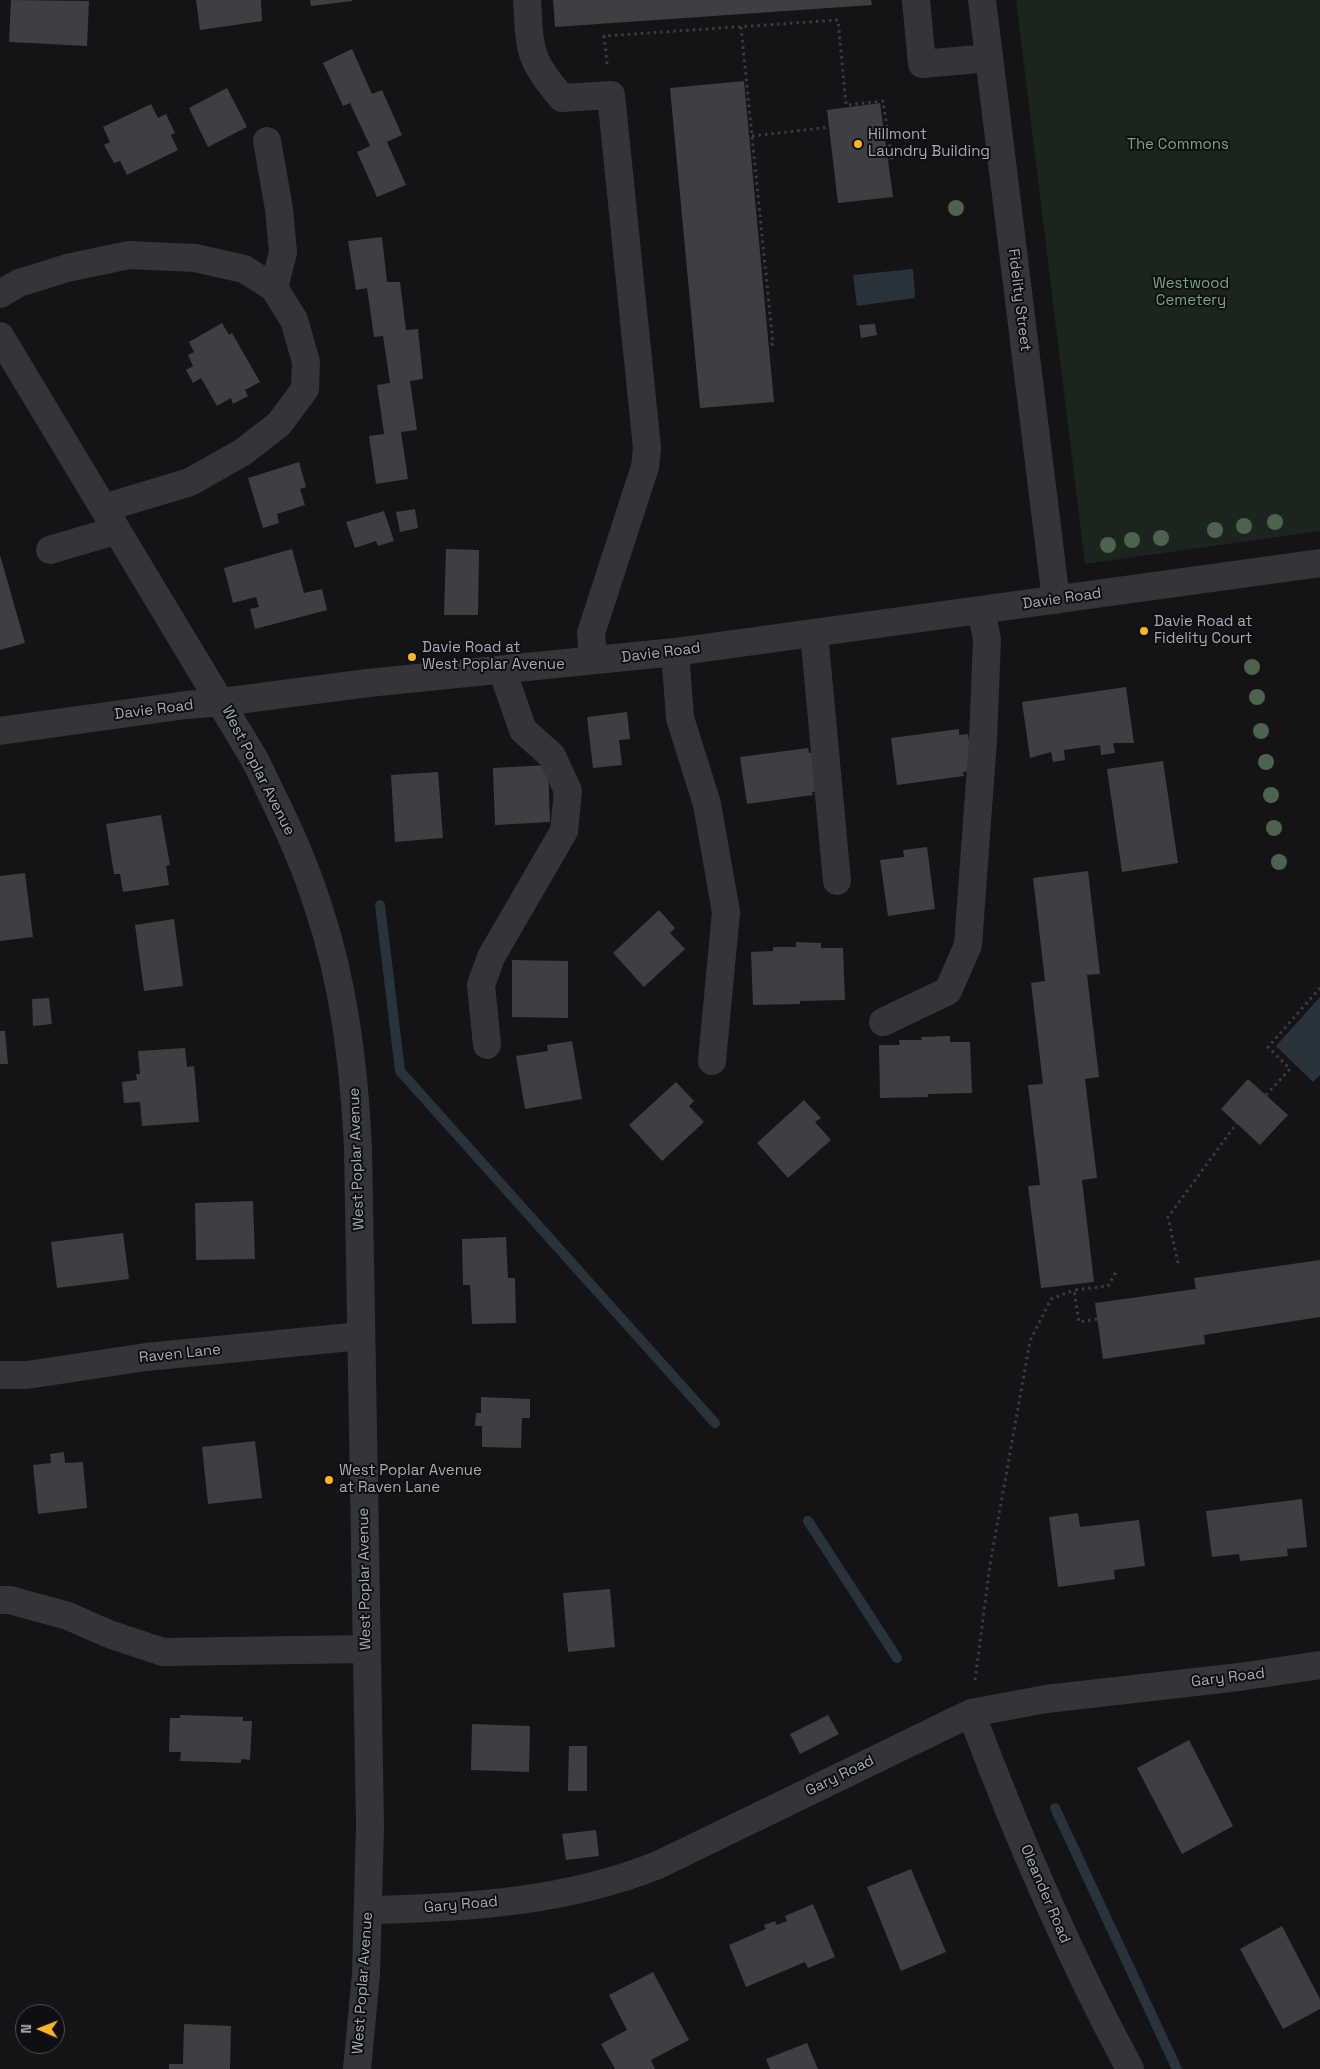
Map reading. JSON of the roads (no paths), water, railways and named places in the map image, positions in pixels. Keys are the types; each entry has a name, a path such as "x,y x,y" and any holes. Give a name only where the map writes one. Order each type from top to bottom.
{"street":[{"path":"527,0 530,49 542,74 562,98 610,95 647,448 645,467 591,632 593,660"},
{"path":"916,0 922,64 989,58"},
{"name":"Fidelity Street","path":"982,0 1056,600"},
{"path":"267,141 279,209 283,252 274,288"},
{"path":"0,294 19,283 67,268 129,255 195,258 244,269 274,288 294,320 306,362 305,389 279,424 243,452 190,482 50,550"},
{"name":"West Poplar Avenue","path":"0,336 222,702 255,760 291,835 318,903 340,987 354,1072 356,1109 362,1336 370,1825 369,1910 363,2019 357,2069"},
{"name":"Davie Road","path":"0,731 186,705 368,683 675,652 1320,563"},
{"path":"882,1022 948,991 968,945 983,740 987,639 981,610"},
{"path":"814,633 837,881"},
{"path":"675,652 680,718 707,804 726,912 712,1062"},
{"path":"487,1046 481,985 491,957 564,831 568,791 552,756 523,730 502,670"},
{"name":"Raven Lane","path":"0,1375 27,1375 146,1357 362,1336"},
{"path":"0,1600 10,1600 68,1616 109,1634 164,1652 366,1649"},
{"name":"Gary Road","path":"369,1910 458,1907 562,1894 605,1884 658,1865 971,1713 1046,1699 1239,1678 1320,1665"},
{"name":"Oleander Road","path":"971,1713 1058,1926 1091,1996 1130,2069"}],"waterway":[{"path":"380,905 400,1071 715,1423"},
{"path":"808,1521 897,1658"},
{"path":"1055,1808 1177,2069"}],"place":[{"name":"Hillmont Laundry Building","path":"858,144"},
{"name":"Davie Road at Fidelity Court","path":"1144,631"},
{"name":"Davie Road at West Poplar Avenue","path":"412,657"},
{"name":"West Poplar Avenue at Raven Lane","path":"329,1480"}],"park label":[{"name":"The Commons","path":"1178,145"},
{"name":"Westwood Cemetery","path":"1191,292"}]}
